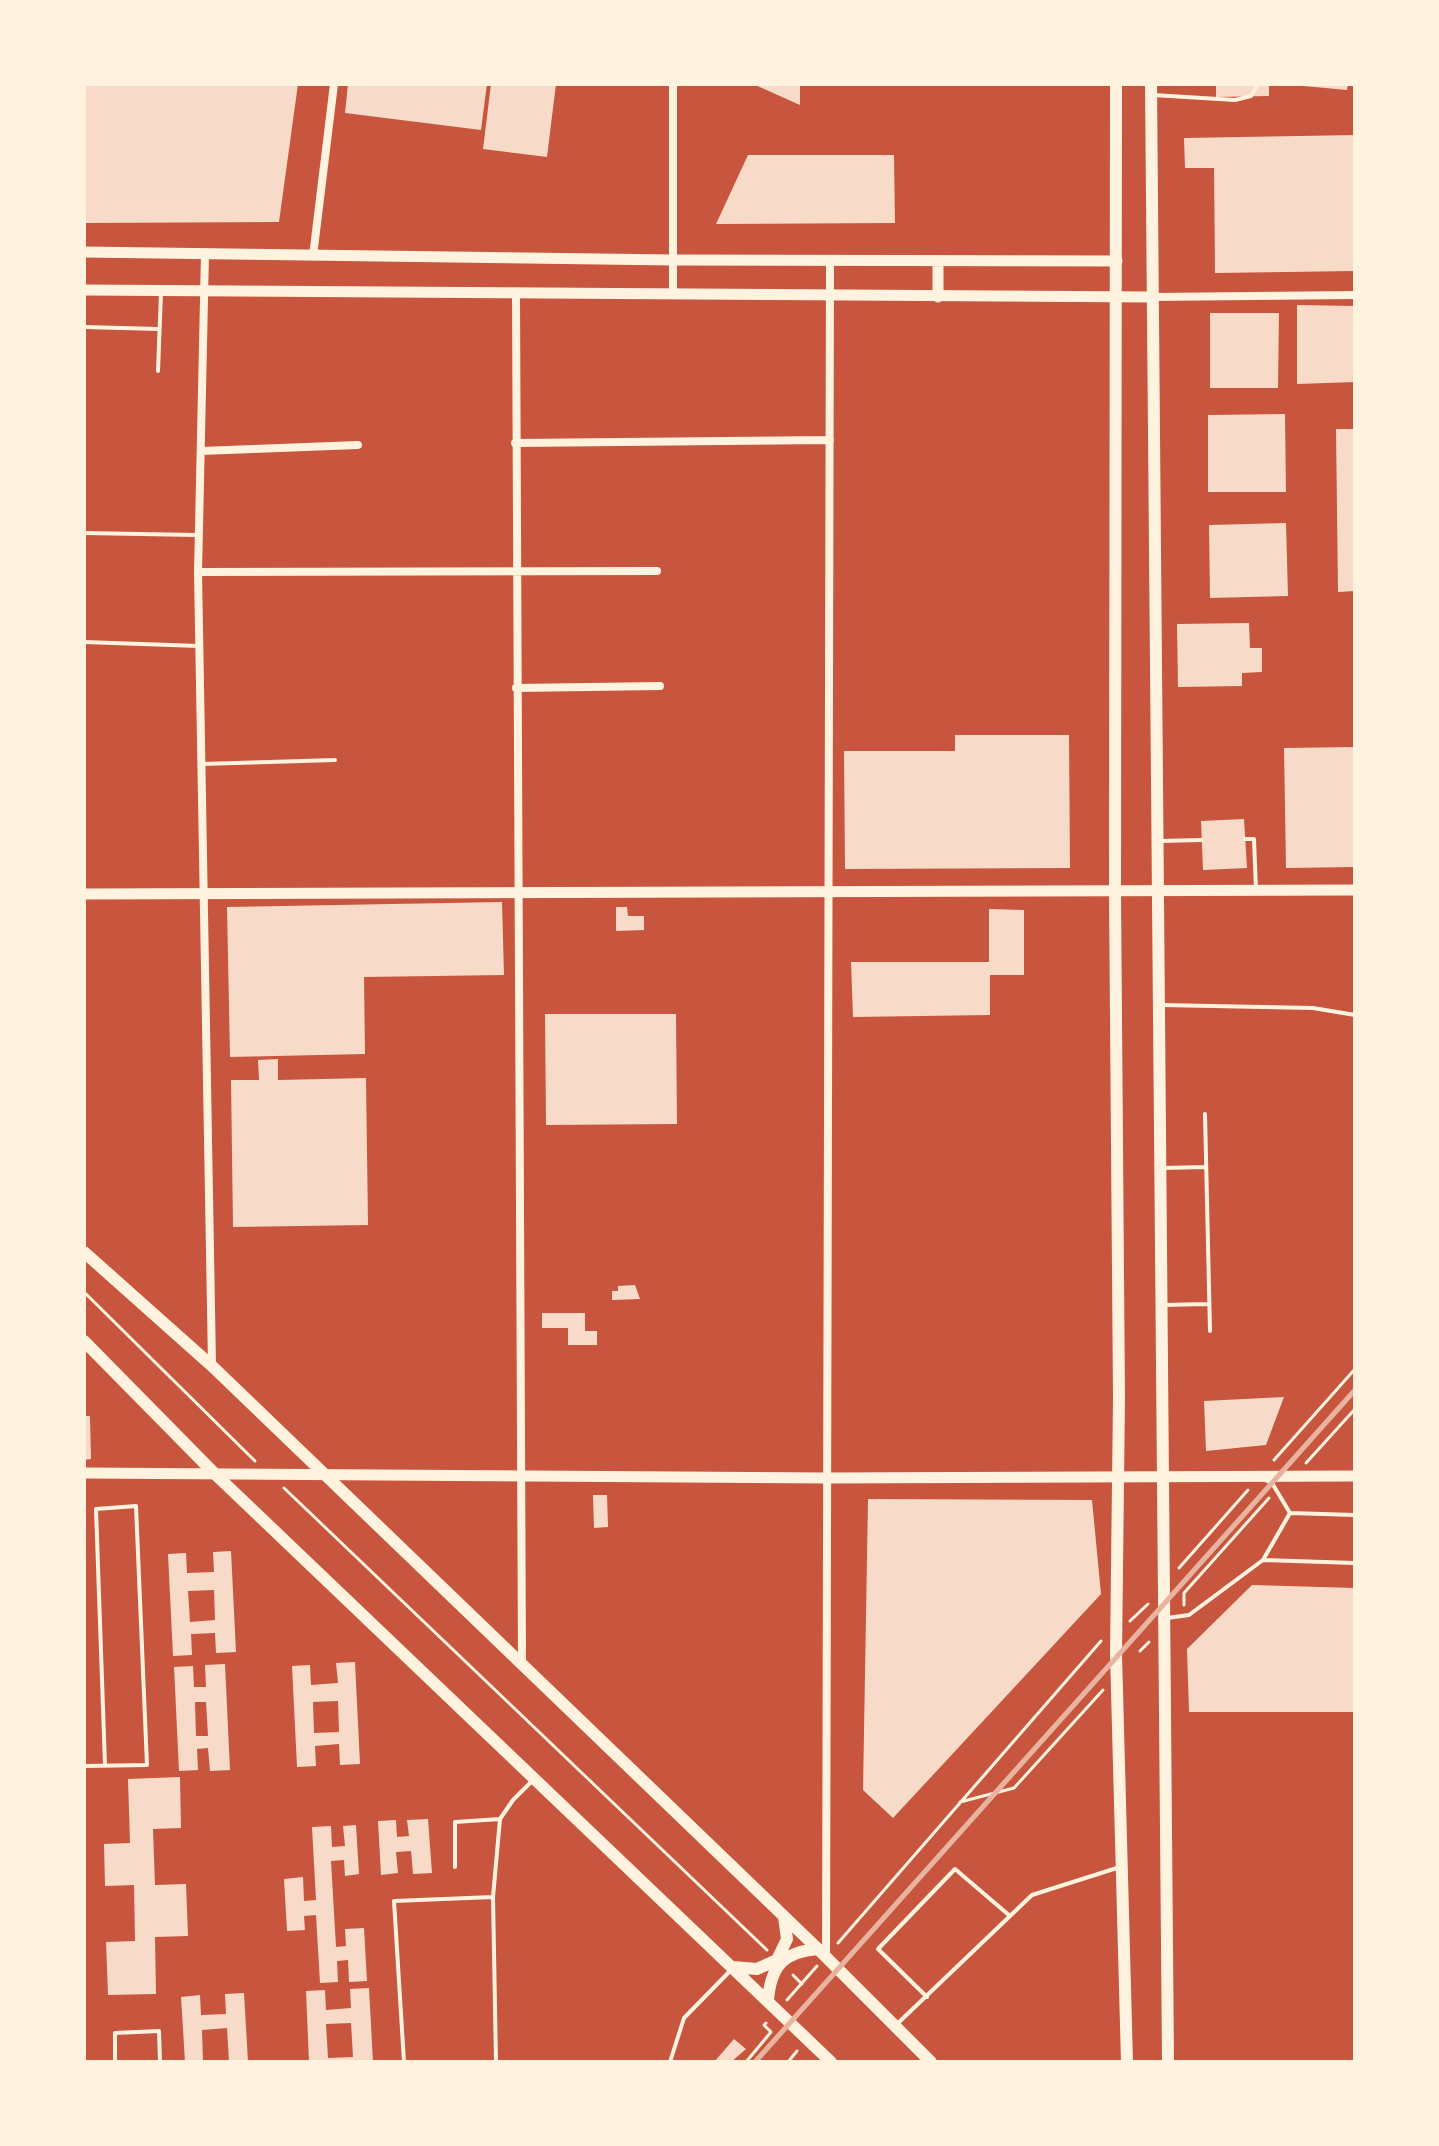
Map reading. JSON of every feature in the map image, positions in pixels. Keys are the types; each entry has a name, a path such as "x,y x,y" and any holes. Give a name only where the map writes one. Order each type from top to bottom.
{"main road":[{"path":"1116,84 1116,1665 1127,2062"},
{"path":"1151,90 1151,297 1161,892 1160,1305 1165,1478 1168,2062"},
{"path":"84,1252 212,1366 822,1953 930,2062"},
{"path":"84,1341 215,1474 831,2062"},
{"path":"768,2000 771,1979 787,1942 784,1917"},
{"path":"733,1967 757,1969 795,1952 822,1953"}],"street":[{"path":"313,256 334,84"},
{"path":"673,84 673,295"},
{"path":"84,252 673,260 1117,261"},
{"path":"205,254 198,572 212,1366"},
{"path":"822,1953 827,1478 830,261"},
{"path":"938,261 938,297"},
{"path":"84,290 830,297 1355,295"},
{"path":"516,295 515,571 524,1474 522,1663"},
{"path":"515,443 830,440"},
{"path":"201,451 358,445"},
{"path":"198,572 657,571"},
{"path":"516,688 660,686"},
{"path":"84,894 1355,890"},
{"path":"84,1473 827,1478 1355,1476"},
{"path":"930,2062 941,2062"}],"lane":[{"path":"1151,90 1235,100 1251,96 1258,84"},
{"path":"158,371 161,291"},
{"path":"84,327 159,329"},
{"path":"84,533 199,535"},
{"path":"84,642 199,646"},
{"path":"200,764 335,760"},
{"path":"1245,839 1254,839 1256,892"},
{"path":"1160,841 1201,840"},
{"path":"1160,1005 1313,1008 1355,1015"},
{"path":"1205,1114 1210,1331"},
{"path":"1160,1168 1206,1167"},
{"path":"1160,1305 1208,1304"},
{"path":"1259,1478 1272,1483 1290,1513"},
{"path":"84,1766 147,1765 136,1506 96,1509 105,1765"},
{"path":"1290,1513 1355,1515"},
{"path":"1166,1618 1189,1615 1263,1560 1290,1513"},
{"path":"1263,1560 1355,1563"},
{"path":"496,2062 493,1897 500,1819 513,1800 535,1778"},
{"path":"455,1867 455,1822 500,1819"},
{"path":"896,2025 1032,1895 1121,1867"},
{"path":"927,1997 878,1949 955,1869 1010,1916"},
{"path":"404,2062 394,1901 493,1897"},
{"path":"670,2062 684,2018 733,1967"},
{"path":"115,2062 115,2033 159,2031 160,2062"}],"path":[{"path":"84,1292 269,1474 802,1984"},
{"path":"1270,1465 1355,1369"},
{"path":"1294,1477 1355,1409"},
{"path":"1180,1567 1248,1490"},
{"path":"1184,1605 1184,1593 1269,1498"},
{"path":"746,2062 771,2032 764,2025 802,1984 822,1953 960,1802 1103,1638"},
{"path":"960,1802 1014,1788 1022,1782 1109,1683"}],"building":[{"path":"84,84 298,84 279,222 84,223"},
{"path":"348,84 487,84 481,130 345,113"},
{"path":"491,84 556,84 547,157 483,149"},
{"path":"753,84 800,84 800,105"},
{"path":"1216,84 1269,84 1269,96 1216,97"},
{"path":"1282,84 1348,84 1347,90"},
{"path":"1355,135 1355,271 1215,273 1214,168 1185,168 1184,138"},
{"path":"748,155 894,155 895,223 716,224"},
{"path":"1297,305 1355,306 1355,382 1297,384"},
{"path":"1210,313 1279,313 1278,388 1210,388"},
{"path":"1285,414 1286,492 1208,492 1208,415"},
{"path":"1336,429 1355,429 1355,591 1338,592"},
{"path":"1286,523 1288,596 1210,598 1209,525"},
{"path":"1249,623 1250,648 1262,648 1262,672 1242,673 1242,686 1178,687 1177,624"},
{"path":"955,735 1069,735 1070,868 845,869 844,751 955,751"},
{"path":"1355,747 1355,867 1286,868 1284,748"},
{"path":"1244,819 1247,868 1203,870 1201,821"},
{"path":"502,902 504,975 364,977 365,1054 230,1057 227,907"},
{"path":"616,907 627,907 628,916 644,916 644,930 616,931"},
{"path":"989,909 1024,910 1024,975 990,975 990,1015 853,1017 851,962 989,962"},
{"path":"545,1014 676,1014 677,1124 546,1125"},
{"path":"278,1059 278,1080 366,1078 368,1225 233,1227 231,1080 259,1080 258,1060"},
{"path":"635,1285 640,1299 612,1300 612,1291 618,1291 618,1286"},
{"path":"542,1313 585,1313 585,1331 597,1331 597,1345 568,1345 568,1328 542,1328"},
{"path":"1284,1397 1266,1445 1206,1451 1204,1401"},
{"path":"84,1416 90,1416 91,1459 84,1460"},
{"path":"593,1495 607,1495 608,1527 594,1528"},
{"path":"868,1499 1092,1500 1101,1594 893,1818 863,1790"},
{"path":"231,1551 236,1652 216,1653 215,1633 191,1634 192,1655 173,1656 168,1554 186,1553 187,1573 214,1572 213,1552","holes":["214,1590 215,1620 190,1622 188,1591"]},
{"path":"1252,1585 1355,1588 1355,1712 1189,1712 1187,1649"},
{"path":"355,1662 360,1764 340,1765 339,1744 315,1746 316,1766 297,1767 292,1666 310,1665 311,1685 338,1683 336,1663","holes":["338,1701 339,1732 314,1733 313,1702"]},
{"path":"225,1664 230,1770 210,1771 208,1748 197,1749 198,1770 179,1771 174,1667 193,1666 194,1687 206,1687 205,1665","holes":["195,1702 206,1702 208,1736 196,1736"]},
{"path":"180,1777 181,1828 153,1829 155,1885 186,1884 188,1936 155,1937 156,1994 108,1995 106,1942 135,1941 134,1885 105,1886 104,1844 130,1843 128,1779"},
{"path":"428,1819 432,1873 413,1874 411,1851 396,1852 398,1873 381,1875 378,1821 396,1820 397,1837 409,1836 407,1820"},
{"path":"356,1825 359,1874 345,1876 344,1860 331,1861 336,1947 346,1946 345,1929 364,1928 367,1981 349,1982 348,1960 337,1961 338,1982 320,1983 316,1915 304,1916 305,1930 287,1931 284,1879 303,1877 304,1901 316,1900 312,1827 331,1826 332,1847 345,1846 343,1826"},
{"path":"369,1988 373,2062 309,2062 306,1991 325,1990 326,2010 351,2008 350,1989","holes":["351,2023 353,2057 328,2058 326,2024"]},
{"path":"244,1993 248,2062 229,2062 227,2028 202,2030 203,2062 185,2062 181,1997 200,1995 201,2015 226,2014 225,1994"},
{"path":"734,2039 746,2049 731,2062 714,2062"}],"railway":[{"path":"755,2062 1355,1390"}]}
